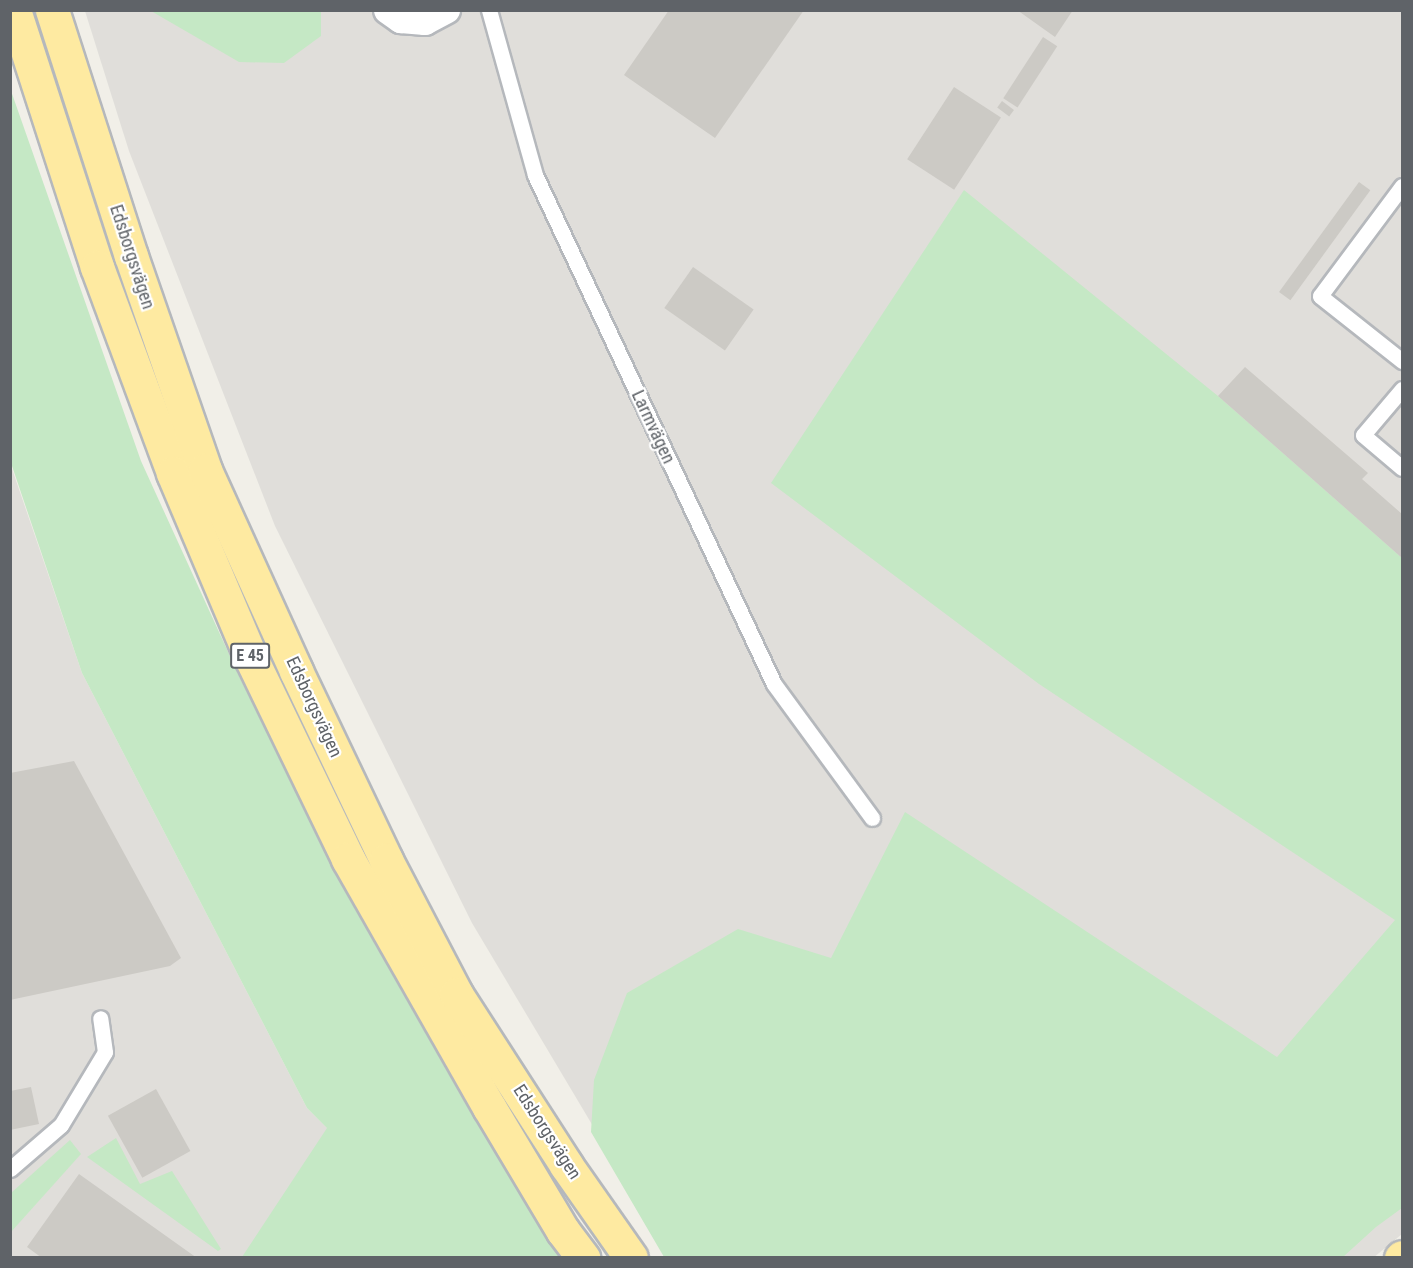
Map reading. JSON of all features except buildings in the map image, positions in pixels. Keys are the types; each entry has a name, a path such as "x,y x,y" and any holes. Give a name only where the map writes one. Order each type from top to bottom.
{"highway":[{"name":"Edsborgsvägen","path":"14,10 105,289 173,473 251,658 348,859 489,1107 563,1230 583,1257"},
{"name":"Edsborgsvägen","path":"52,10 130,256 205,470 296,671 386,860 456,994 566,1165 628,1250"}],"street":[{"path":"388,10 400,19 426,21 446,10"}],"lane":[{"name":"Larmvägen","path":"489,10 499,56 535,175 769,673 872,818"},
{"path":"1402,186 1320,296 1402,361"},
{"path":"1402,389 1363,435 1402,468"},
{"path":"10,1169 61,1125 105,1052 100,1018"}],"shaded area":[{"path":"85,11 1402,11 1402,1234 1373,1258 671,1257 472,923 275,526 129,151"},
{"path":"10,463 82,673 307,1108 459,1257 11,1257"}],"green space":[{"path":"151,11 321,11 321,36 284,63 239,62"},
{"path":"10,88 141,461 240,678 359,911 571,1257 242,1257 327,1128 307,1108 82,673 11,463"},
{"path":"964,190 1218,396 1402,558 1402,1208 1376,1227 1343,1257 664,1257 591,1132 594,1080 627,993 738,929 831,958 905,812 1277,1057 1395,920 1039,684 771,483"},
{"path":"116,1138 140,1184 172,1171 221,1249 218,1251 87,1157"},
{"path":"70,1140 81,1154 11,1232 11,1193"}]}
